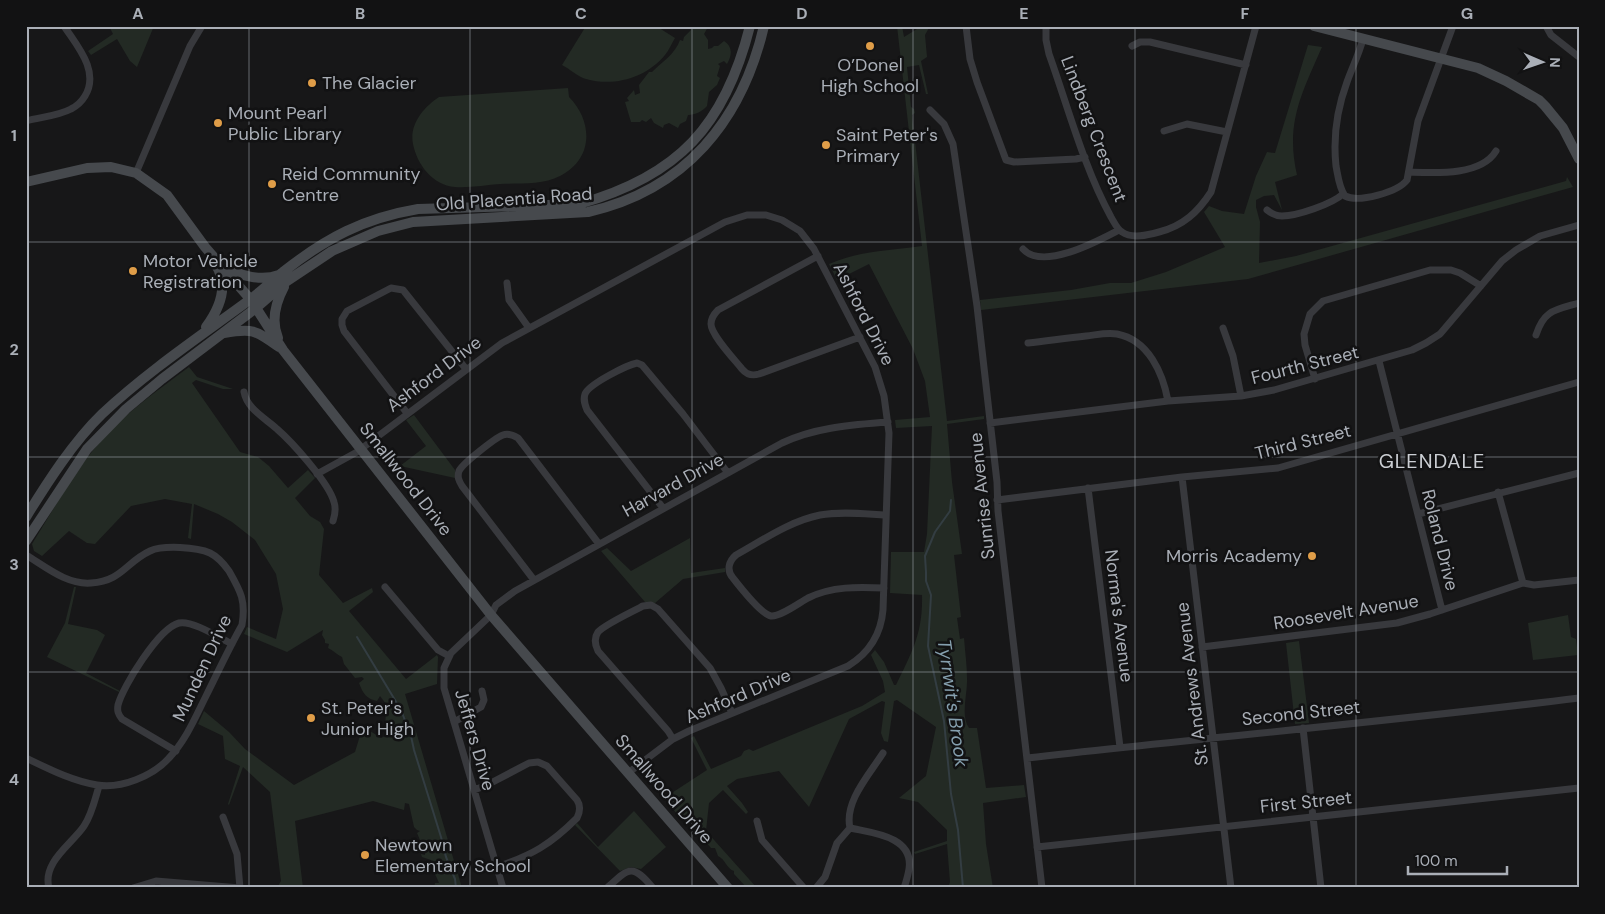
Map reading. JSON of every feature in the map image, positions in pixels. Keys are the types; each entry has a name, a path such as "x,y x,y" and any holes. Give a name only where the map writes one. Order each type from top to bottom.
{"main road":[{"name":"Old Placentia Road","path":"26,540 87,450 126,408 223,333 253,304 324,243 345,231 392,214 418,210 579,204 603,197 652,175 683,153 709,122 730,87 750,26"},
{"name":"Old Placentia Road","path":"286,276 332,251 378,231 413,222 588,212 608,208 673,176 703,149 733,108 744,85 764,26"},
{"path":"1314,26 1478,68 1539,100 1576,143 1579,159"},
{"name":"Smallwood Drive","path":"26,182 87,168 111,167 136,173 167,195 205,247 253,304 283,350 491,615 728,888"},
{"path":"205,247 230,269 241,275 263,278 286,276 275,307 275,332 283,350"},
{"path":"202,333 218,308 223,282 220,271 205,247"},
{"name":"Old Placentia Road","path":"26,518 48,481 101,415 202,333 253,304"},
{"path":"223,333 246,330 258,332 283,350"}],"street":[{"path":"26,121 74,108 84,98 89,89 89,67 64,26"},
{"path":"136,173 190,46 202,26"},
{"path":"966,26 970,59 1006,160 1014,162 1085,157"},
{"name":"Lindberg Crescent","path":"1046,26 1049,54 1099,194 1119,230 1122,233 1131,235 1149,234 1169,229 1192,216 1202,206 1214,187 1256,26"},
{"path":"1343,194 1358,199 1390,190 1405,183 1410,172 1413,143 1418,121 1453,26"},
{"path":"1546,26 1551,34 1579,57"},
{"path":"1343,194 1336,162 1337,122 1343,94 1363,39"},
{"path":"1132,46 1140,42 1150,42 1246,65"},
{"name":"Sunrise Avenue","path":"930,110 940,118 948,130 954,151 977,306 1042,888"},
{"path":"1164,131 1187,124 1227,132"},
{"path":"1410,172 1457,172 1486,162 1496,151"},
{"path":"1267,210 1273,214 1285,216 1335,200 1343,194"},
{"name":"Ashford Drive","path":"317,474 362,449 407,413 502,343 711,229 736,217 754,214 766,215 787,222 804,235 818,256 882,384 888,422 884,588 882,616 878,632 869,648 844,668 673,740 628,773"},
{"name":"Fourth Street","path":"990,423 1168,401 1241,396 1274,390 1412,350 1426,344 1440,334 1502,261 1516,250 1540,236 1579,225"},
{"path":"1023,249 1028,254 1036,257 1058,255 1089,246 1119,230"},
{"path":"818,256 718,310 711,320 713,332 742,369 753,375 860,337"},
{"path":"1314,379 1304,334 1310,314 1324,301 1430,270 1451,270 1460,273 1481,286"},
{"path":"507,283 509,300 529,328"},
{"path":"407,413 344,332 342,319 347,311 391,288 404,290 466,369"},
{"path":"1536,335 1541,322 1550,312 1579,303"},
{"path":"1223,328 1233,356 1241,396"},
{"path":"1028,343 1105,334 1123,336 1141,347 1154,360 1163,377 1168,401"},
{"name":"Roland Drive","path":"1379,361 1442,610"},
{"path":"663,508 587,410 584,404 585,393 591,386 628,366 637,363 642,365 728,472"},
{"name":"Third Street","path":"998,500 1286,466 1397,432 1579,382"},
{"path":"244,392 250,405 280,432 328,489 334,502 335,512 332,521"},
{"name":"Harvard Drive","path":"491,615 496,605 534,580 782,443 807,433 841,426 888,422"},
{"path":"534,580 462,486 459,479 459,471 464,464 500,437 511,435 518,438 599,544"},
{"path":"1418,514 1498,492 1579,473"},
{"name":"St. Andrews Avenue","path":"1182,477 1231,888"},
{"name":"Norma's Avenue","path":"1088,488 1120,748"},
{"path":"1498,492 1523,583"},
{"path":"884,588 851,587 832,590 813,596 777,615 771,616 764,613 733,579 729,566 736,555 787,526 802,520 833,514 886,515"},
{"name":"Munden Drive","path":"26,555 63,578 76,583 86,584 112,579 145,554 161,548 186,548 210,552 223,563 243,599 244,612 242,625 191,727 176,751 162,766 140,778 116,785 98,786 62,775 26,758"},
{"name":"Roosevelt Avenue","path":"1202,647 1390,624 1442,610 1523,583 1534,585 1579,580"},
{"path":"385,587 438,650 449,656"},
{"path":"673,740 668,731 598,651 596,645 596,639 600,630 643,606 651,606 658,609 707,664 721,688 732,714"},
{"name":"Jeffers Drive","path":"491,615 458,644 449,656 444,668 444,683 503,888"},
{"path":"176,751 122,719 118,714 118,706 123,693 155,641 177,623 189,623 232,644"},
{"path":"454,722 481,707 484,702 482,691"},
{"name":"Second Street","path":"1027,758 1439,715 1579,698"},
{"path":"1303,728 1321,888"},
{"path":"816,888 825,877 837,844 850,828 848,816 852,802 883,753"},
{"path":"474,790 529,763 538,762 549,768 579,805 580,812 576,818 544,847 529,856 497,867"},
{"path":"49,888 51,868 58,855 84,826 92,808 98,786"},
{"name":"First Street","path":"1037,846 1579,788"},
{"path":"133,888 156,881 240,888 237,854 223,817"},
{"path":"757,820 762,840 804,888"},
{"path":"850,828 881,834 902,846 908,856 910,868 904,888"},
{"path":"606,888 622,874 632,871 641,874 653,888"}],"shaded area":[{"path":"109,26 154,26 137,67 130,61 117,39 91,55 88,51 113,34"},
{"path":"586,26 656,26 675,38 665,55 649,70 629,79 607,82 597,81 583,78 562,65"},
{"path":"691,26 698,29 700,26 708,27 704,34 708,40 708,49 718,46 724,41 729,46 731,54 727,64 724,61 718,64 720,66 717,76 720,78 717,85 709,92 707,106 699,112 688,115 686,121 680,124 678,128 669,123 664,125 663,128 654,123 651,118 646,122 642,120 640,122 631,122 625,102 629,101 627,98 634,90 635,95 640,93 639,85 649,72 652,72 672,53 680,40 683,41 684,37 691,30"},
{"path":"897,26 902,26 904,37 922,26 930,26 925,35 927,57 921,61 928,94 926,94 919,65 907,67 911,107 915,113 912,115 947,421 984,416 984,419 947,424 952,482 962,554 954,555 961,617 957,618 960,639 964,638 967,668 966,723 969,728 977,728 986,788 1024,785 1026,797 983,803 986,844 993,888 948,888 950,882 947,844 915,854 914,852 947,841 947,830 918,802 899,798 926,776 936,727 897,700 894,701 888,742 884,741 881,733 885,702 882,701 849,719 809,807 779,771 737,779 727,786 742,803 748,812 746,814 723,790 709,803 706,831 757,888 747,888 734,874 734,871 718,856 715,848 711,848 696,830 692,820 686,825 664,798 707,770 691,738 694,736 711,769 741,756 744,751 749,749 753,751 862,706 885,692 883,681 871,655 875,650 884,662 894,685 896,685 912,652 921,620 922,595 890,593 891,552 924,552 927,534 932,426 896,428 895,420 930,417 925,381 913,349 869,264 837,280 829,264 864,253 922,246"},
{"path":"1308,45 1322,47 1302,94 1294,124 1293,140 1297,175 1275,182 1282,210 1274,195 1264,196 1256,200 1260,222 1259,263 1296,256 1566,181 1567,177 1573,187 1248,279 981,310 980,300 1071,290 1110,283 1131,283 1166,272 1225,247 1204,212 1209,206 1222,211 1244,214 1256,176 1267,152 1275,153"},
{"path":"568,88 569,97 577,107 586,128 586,139 584,150 579,160 571,169 560,176 539,182 455,187 433,178 418,159 413,144 413,130 423,111 439,97"},
{"path":"189,367 197,377 233,389 223,389 196,380 192,383 240,452 258,457 269,466 288,488 308,470 315,478 295,498 310,516 320,522 324,529 319,575 343,603 372,588 373,592 349,611 406,679 437,655 437,684 405,694 462,888 434,888 435,883 439,883 431,860 422,857 421,854 425,855 425,853 422,853 423,847 417,833 420,831 414,827 409,804 405,803 404,810 373,801 295,821 303,888 282,888 278,886 281,881 270,792 243,767 228,804 240,766 225,759 223,736 198,724 204,711 229,732 245,749 294,785 355,752 362,729 370,731 381,738 385,736 386,704 380,696 377,701 366,695 359,683 364,679 362,677 355,678 344,664 342,657 328,648 329,644 325,643 322,635 323,630 287,652 244,634 247,627 276,639 283,609 276,574 255,540 232,522 194,504 191,539 188,538 192,504 165,499 131,506 95,544 87,543 69,531 42,556 34,551 32,544 67,486 86,459 108,433 127,415"},
{"path":"414,415 455,470 455,478 400,466 426,446 406,420"},
{"path":"690,538 691,573 725,568 725,572 683,579 655,603 645,602 601,551 607,548 631,571"},
{"path":"74,587 76,587 68,624 97,630 105,635 86,673 119,692 47,657 65,623"},
{"path":"1568,615 1571,637 1576,639 1578,655 1533,660 1528,623"},
{"path":"1299,641 1309,723 1295,724 1286,643"},
{"path":"634,811 666,847 641,869 631,867 620,871 575,825 577,823 598,847"}],"waterway":[{"name":"Tyrrwit's Brook","path":"951,500 950,511 935,532 925,556 926,581 931,595 928,646 944,721 951,794 958,830 963,888"},
{"path":"357,637 401,710 411,736 446,857 455,879 456,888"}],"place":[{"name":"O’Donel High School","path":"870,46"},
{"name":"The Glacier","path":"312,83"},
{"name":"Mount Pearl Public Library","path":"218,123"},
{"name":"Saint Peter's Primary","path":"826,145"},
{"name":"Reid Community Centre","path":"272,184"},
{"name":"Motor Vehicle Registration","path":"133,271"},
{"name":"Morris Academy","path":"1312,556"},
{"name":"St. Peter's Junior High","path":"311,718"},
{"name":"Newtown Elementary School","path":"365,855"}],"district":[{"name":"GLENDALE","path":"1432,461"}]}
